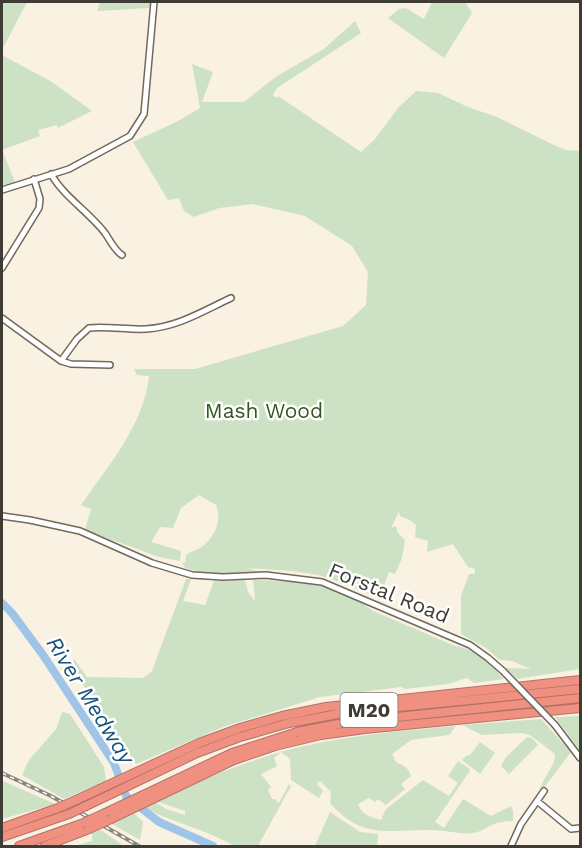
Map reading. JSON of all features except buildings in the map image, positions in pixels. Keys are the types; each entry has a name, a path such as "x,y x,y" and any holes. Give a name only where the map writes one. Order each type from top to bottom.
{"highway":[{"name":"M20","path":"2,837 69,814 199,743 240,728 303,711 580,678"},
{"name":"M20","path":"2,828 58,808 163,764 240,736 289,723 349,712 580,689"},
{"name":"M20","path":"19,846 103,814 118,811 232,753 297,732 349,722 580,698"},
{"name":"M20","path":"174,783 264,749 321,735 403,724 580,709"},
{"name":"M20","path":"45,846 111,819 118,811"}],"street":[{"path":"2,190 81,164 130,136 144,114 154,2"},
{"path":"51,174 59,187 94,220 122,255"},
{"path":"2,268 39,208 40,199 34,179"},
{"path":"61,361 76,339 89,328 146,329 175,324 231,298"},
{"path":"2,318 61,361 71,364 110,364"},
{"name":"Forstal Road","path":"2,516 40,521 80,531 152,562 192,575 223,577 266,575 322,582 470,645 488,657 555,725 580,758"},
{"path":"511,846 521,824 544,791"},
{"path":"537,801 572,829 580,828"}],"green space":[{"path":"2,2 27,2 2,50"},
{"path":"100,2 151,2 149,8 97,11"},
{"path":"432,2 465,2 472,13 444,58 388,18 399,9 406,8 424,19"},
{"name":"Mash Wood","path":"355,21 361,33 277,88 273,95 276,98 278,96 361,152 375,139 398,108 416,91 438,93 497,117 556,146 566,150 580,151 580,669 517,679 505,668 531,669 512,661 500,660 486,648 461,634 461,596 469,574 475,574 475,569 468,567 453,544 427,552 428,541 415,537 416,525 400,516 399,511 391,528 396,526 398,533 405,540 402,558 395,574 389,572 379,598 308,573 246,568 261,572 206,574 185,568 182,563 188,562 185,561 186,555 208,541 215,532 218,521 216,505 199,495 181,508 173,528 160,527 151,542 181,551 180,561 159,557 85,530 91,509 81,505 123,444 146,394 149,376 137,375 134,369 195,369 343,326 366,305 368,272 352,246 305,216 253,204 219,208 194,217 184,211 179,198 168,200 133,142 200,108 192,64 213,72 202,102 244,102 277,76 324,49"},
{"path":"2,55 52,82 92,111 58,128 57,125 38,130 40,136 2,150"},
{"path":"2,150 15,182 2,185"},
{"path":"186,579 191,579 183,601 205,605 214,581 245,580 248,592 255,601 253,580 285,581 331,589 360,601 373,611 469,650 488,663 504,679 474,683 467,678 448,684 320,697 223,727 136,764 69,664 74,659 87,677 143,678 152,671"},
{"path":"62,712 70,714 104,767 106,781 64,799 22,775 29,760 56,729"},
{"path":"580,716 580,751 555,717"},
{"path":"541,719 571,752 540,793 555,754 530,735 522,733 482,735 462,725"},
{"path":"456,726 449,735 411,740 392,754 396,762 407,769 411,776 401,784 405,789 386,805 378,799 375,802 369,798 358,804 359,807 367,815 381,820 386,809 423,780 449,796 458,783 448,776 458,761 470,769 469,772 435,822 444,828 463,799 491,816 511,806 513,821 496,823 479,832 468,833 432,830 377,830 354,823 330,803 331,792 320,781 317,784 323,791 319,798 291,780 290,759 281,752 333,740"},
{"path":"527,737 532,738 538,745 509,774 501,766 506,757"},
{"path":"480,742 495,753 480,774 462,760 467,755 469,756"},
{"path":"281,752 274,758 277,766 261,774 271,787 268,790 272,799 279,803 289,784 291,786 258,846 235,846 157,814 147,807 155,802 166,809 185,815 185,811 156,801"},
{"path":"3,781 55,804 2,819"},
{"path":"330,812 360,832 378,834 377,846 315,846"},
{"path":"134,813 143,822 140,840 110,823"},
{"path":"98,828 124,846 75,846 92,841 92,831"}],"waterway":[{"name":"River Medway","path":"2,603 43,655 114,763 126,796 159,822 213,846"}],"railway":[{"path":"2,773 51,796 139,846"}]}
